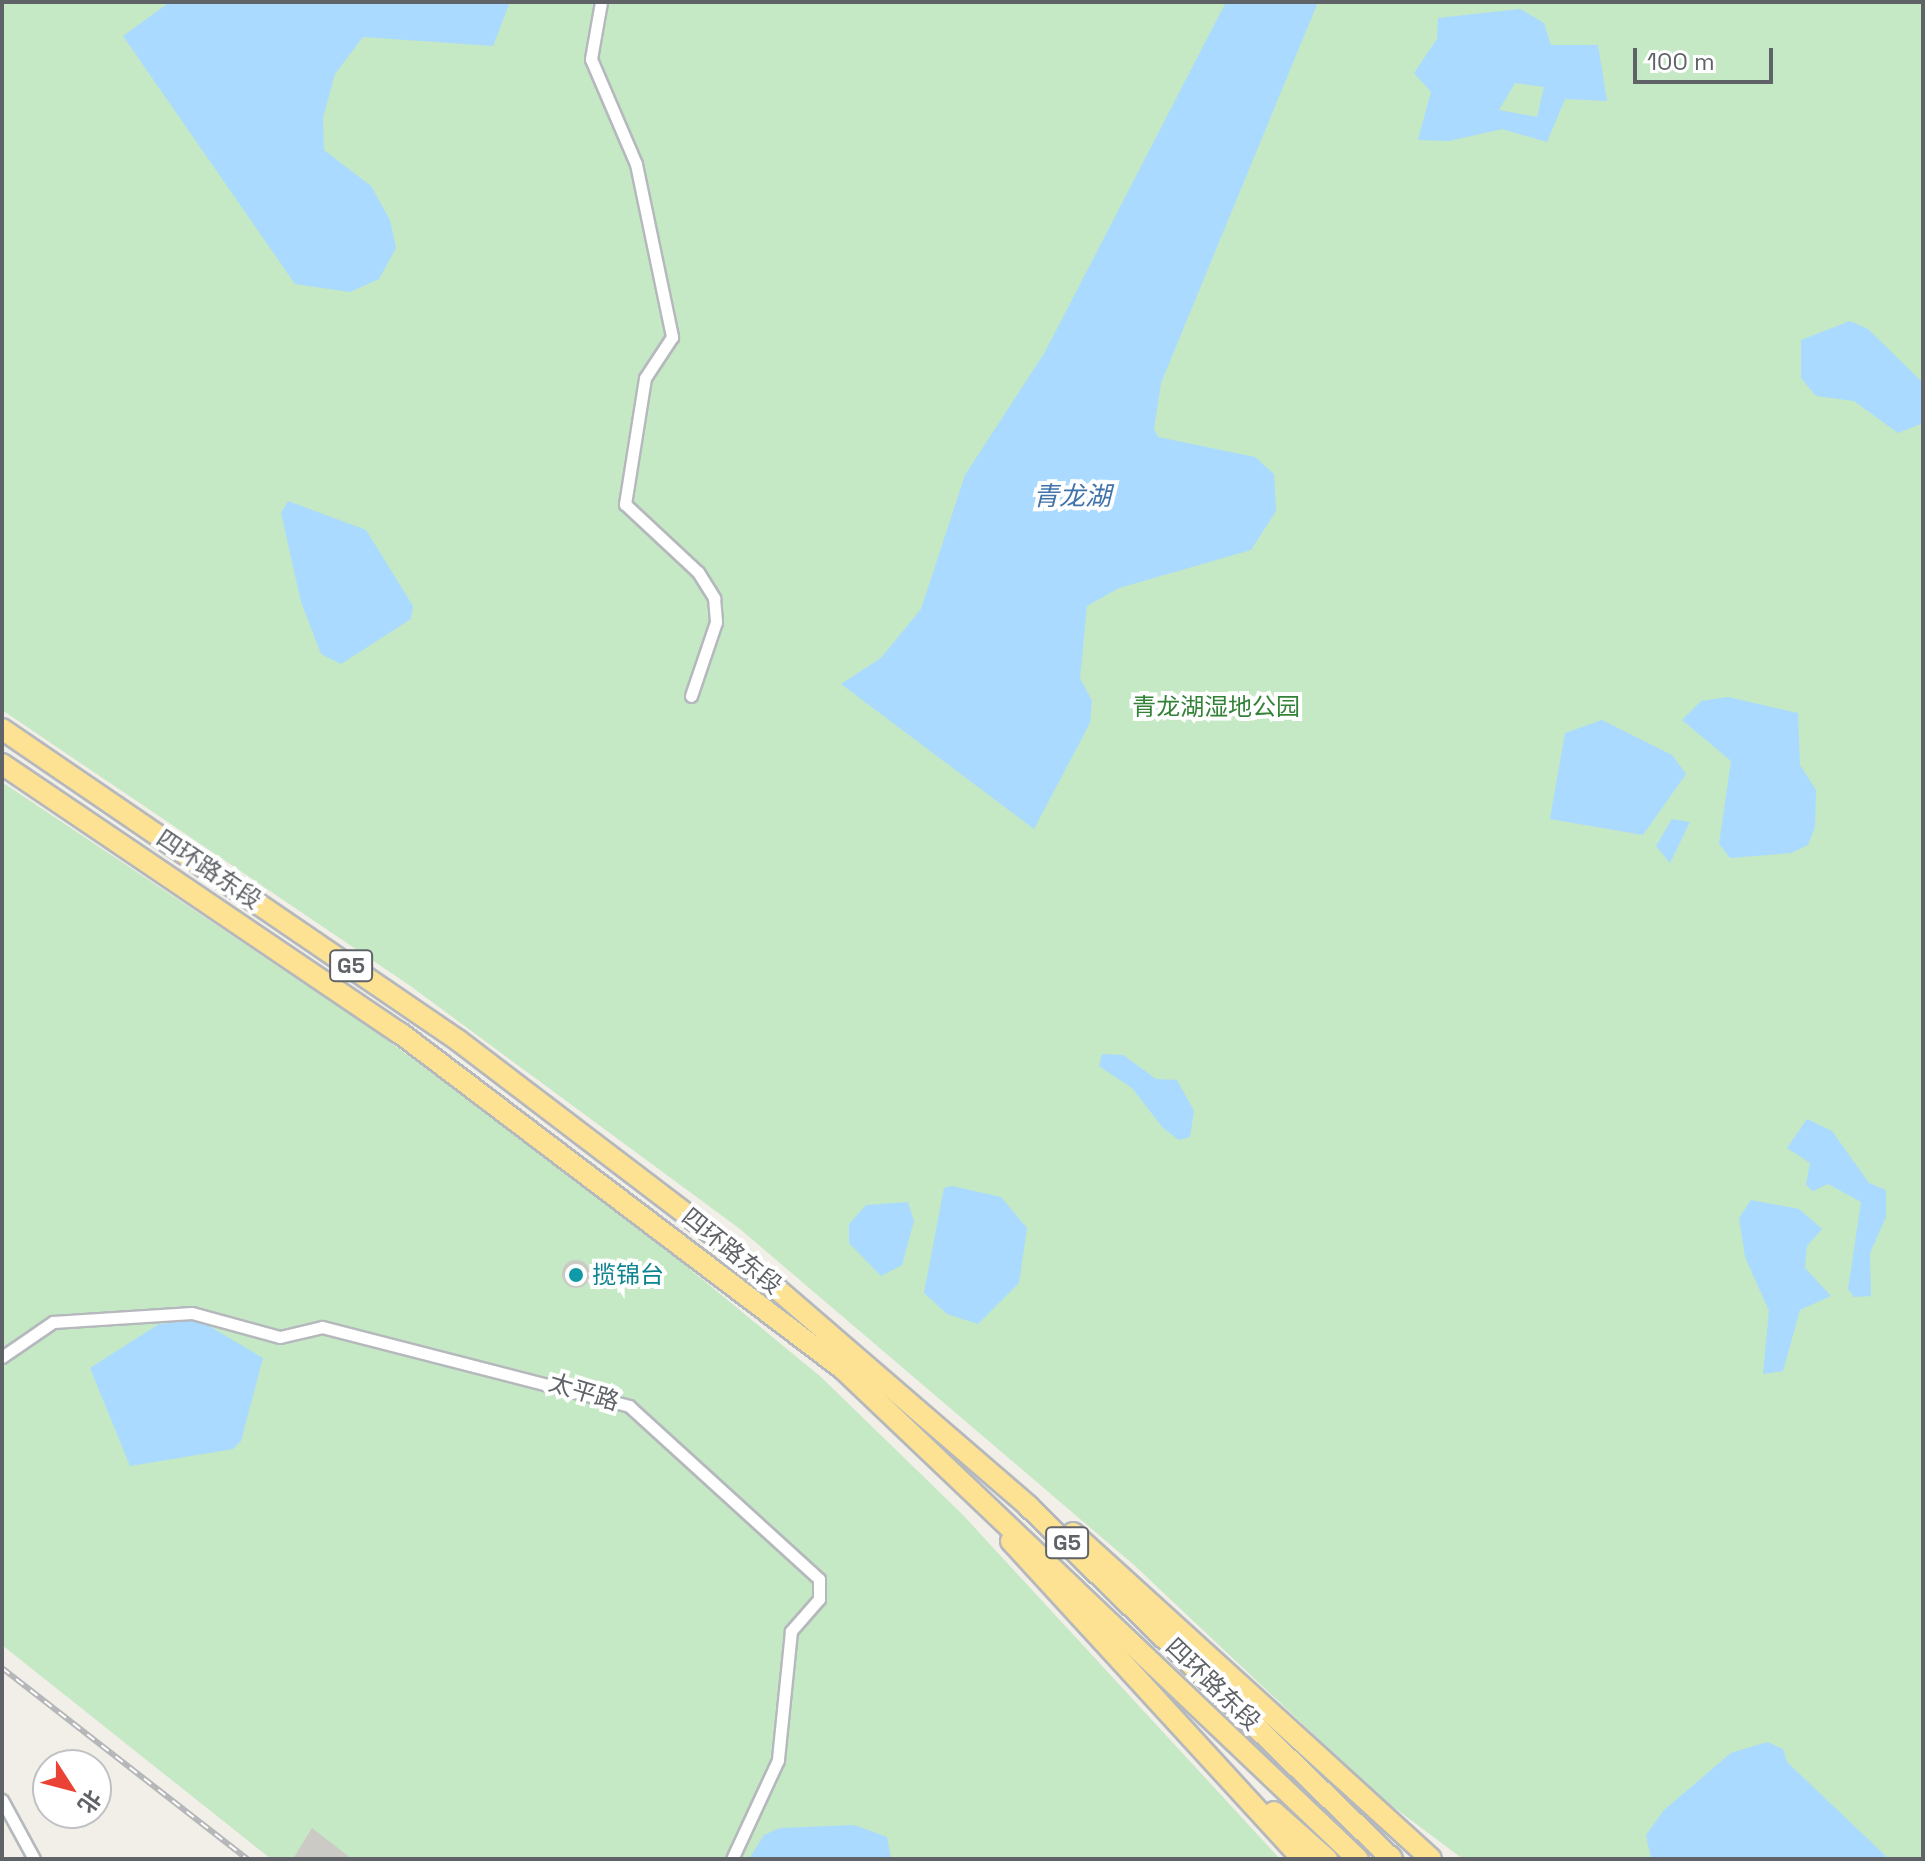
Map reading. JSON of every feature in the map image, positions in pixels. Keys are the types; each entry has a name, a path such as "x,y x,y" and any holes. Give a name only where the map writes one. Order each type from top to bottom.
{"highway":[{"name":"四环路东段","path":"2,729 459,1041 725,1244 980,1462 1392,1859"},
{"name":"四环路东段","path":"2,764 400,1033 709,1265 900,1419 1358,1859"},
{"path":"900,1419 1302,1859"},
{"path":"980,1462 1099,1553 1431,1859"},
{"path":"1185,1731 1327,1859"},
{"path":"1385,1818 1442,1859"}],"street":[{"path":"601,2 591,59 636,164 672,337 645,378 625,504 698,572 714,598 716,622 691,696"},
{"name":"太平路","path":"2,1357 53,1322 192,1313 280,1337 322,1327 629,1406 819,1579 819,1599 791,1631 778,1760 732,1859"},
{"path":"2,1800 34,1859"}],"green space":[{"name":"青龙湖湿地公园","path":"2,2 1923,2 1923,1859 1463,1859 1380,1797 1134,1565 740,1229 409,985 2,710"},
{"path":"2,782 372,1029 618,1210 821,1377 963,1515 1280,1859 271,1859 2,1645"}],"water":[{"path":"170,2 510,2 493,46 363,37 335,74 323,118 324,150 371,186 390,220 396,248 379,279 350,292 295,284 123,36"},
{"name":"青龙湖","path":"1226,2 1318,2 1161,383 1154,429 1158,437 1255,457 1274,474 1276,511 1251,550 1119,588 1087,606 1080,678 1092,701 1090,723 1034,829 841,684 881,658 921,609 965,475 1045,352"},
{"path":"1520,9 1544,23 1551,45 1598,45 1607,101 1565,99 1547,142 1502,129 1449,141 1418,140 1431,92 1414,73 1437,39 1438,18","holes":["1515,83 1544,87 1537,117 1499,110"]},
{"path":"1850,321 1868,329 1923,383 1923,423 1898,433 1854,401 1816,396 1801,378 1801,340"},
{"path":"288,501 366,530 413,606 411,619 341,664 321,654 301,602 281,513"},
{"path":"1728,697 1798,713 1800,765 1816,790 1815,827 1808,845 1791,853 1730,858 1719,844 1731,761 1682,720 1701,701"},
{"path":"1602,720 1672,755 1686,774 1643,835 1550,819 1565,733"},
{"path":"1672,819 1690,822 1670,863 1656,846"},
{"path":"1102,1054 1123,1055 1156,1079 1177,1080 1194,1111 1190,1137 1179,1140 1163,1128 1132,1088 1099,1066"},
{"path":"1807,1119 1832,1131 1869,1183 1886,1190 1886,1217 1870,1253 1871,1296 1854,1297 1848,1289 1861,1202 1828,1184 1813,1191 1806,1185 1810,1163 1787,1148"},
{"path":"952,1186 1001,1197 1027,1228 1019,1283 978,1324 947,1314 924,1293 944,1188"},
{"path":"1751,1200 1799,1209 1822,1229 1807,1246 1805,1268 1831,1296 1800,1310 1783,1371 1763,1374 1769,1311 1745,1257 1739,1218"},
{"path":"908,1202 914,1221 902,1265 881,1276 849,1243 849,1224 866,1205"},
{"path":"199,1320 263,1358 241,1441 233,1449 130,1466 90,1368 159,1324"},
{"path":"1767,1742 1783,1749 1787,1762 1889,1859 1651,1859 1646,1835 1664,1810 1731,1753"},
{"path":"854,1825 887,1837 891,1859 749,1859 764,1835 780,1828"}],"building":[{"name":"揽锦台","path":"576,1260 586,1264 590,1274 586,1284 576,1288 566,1284 562,1274 566,1264"},
{"path":"312,1828 352,1859 293,1859"}],"railway":[{"path":"2,1668 247,1859"}],"place":[{"name":"揽锦台","path":"576,1275"}]}
